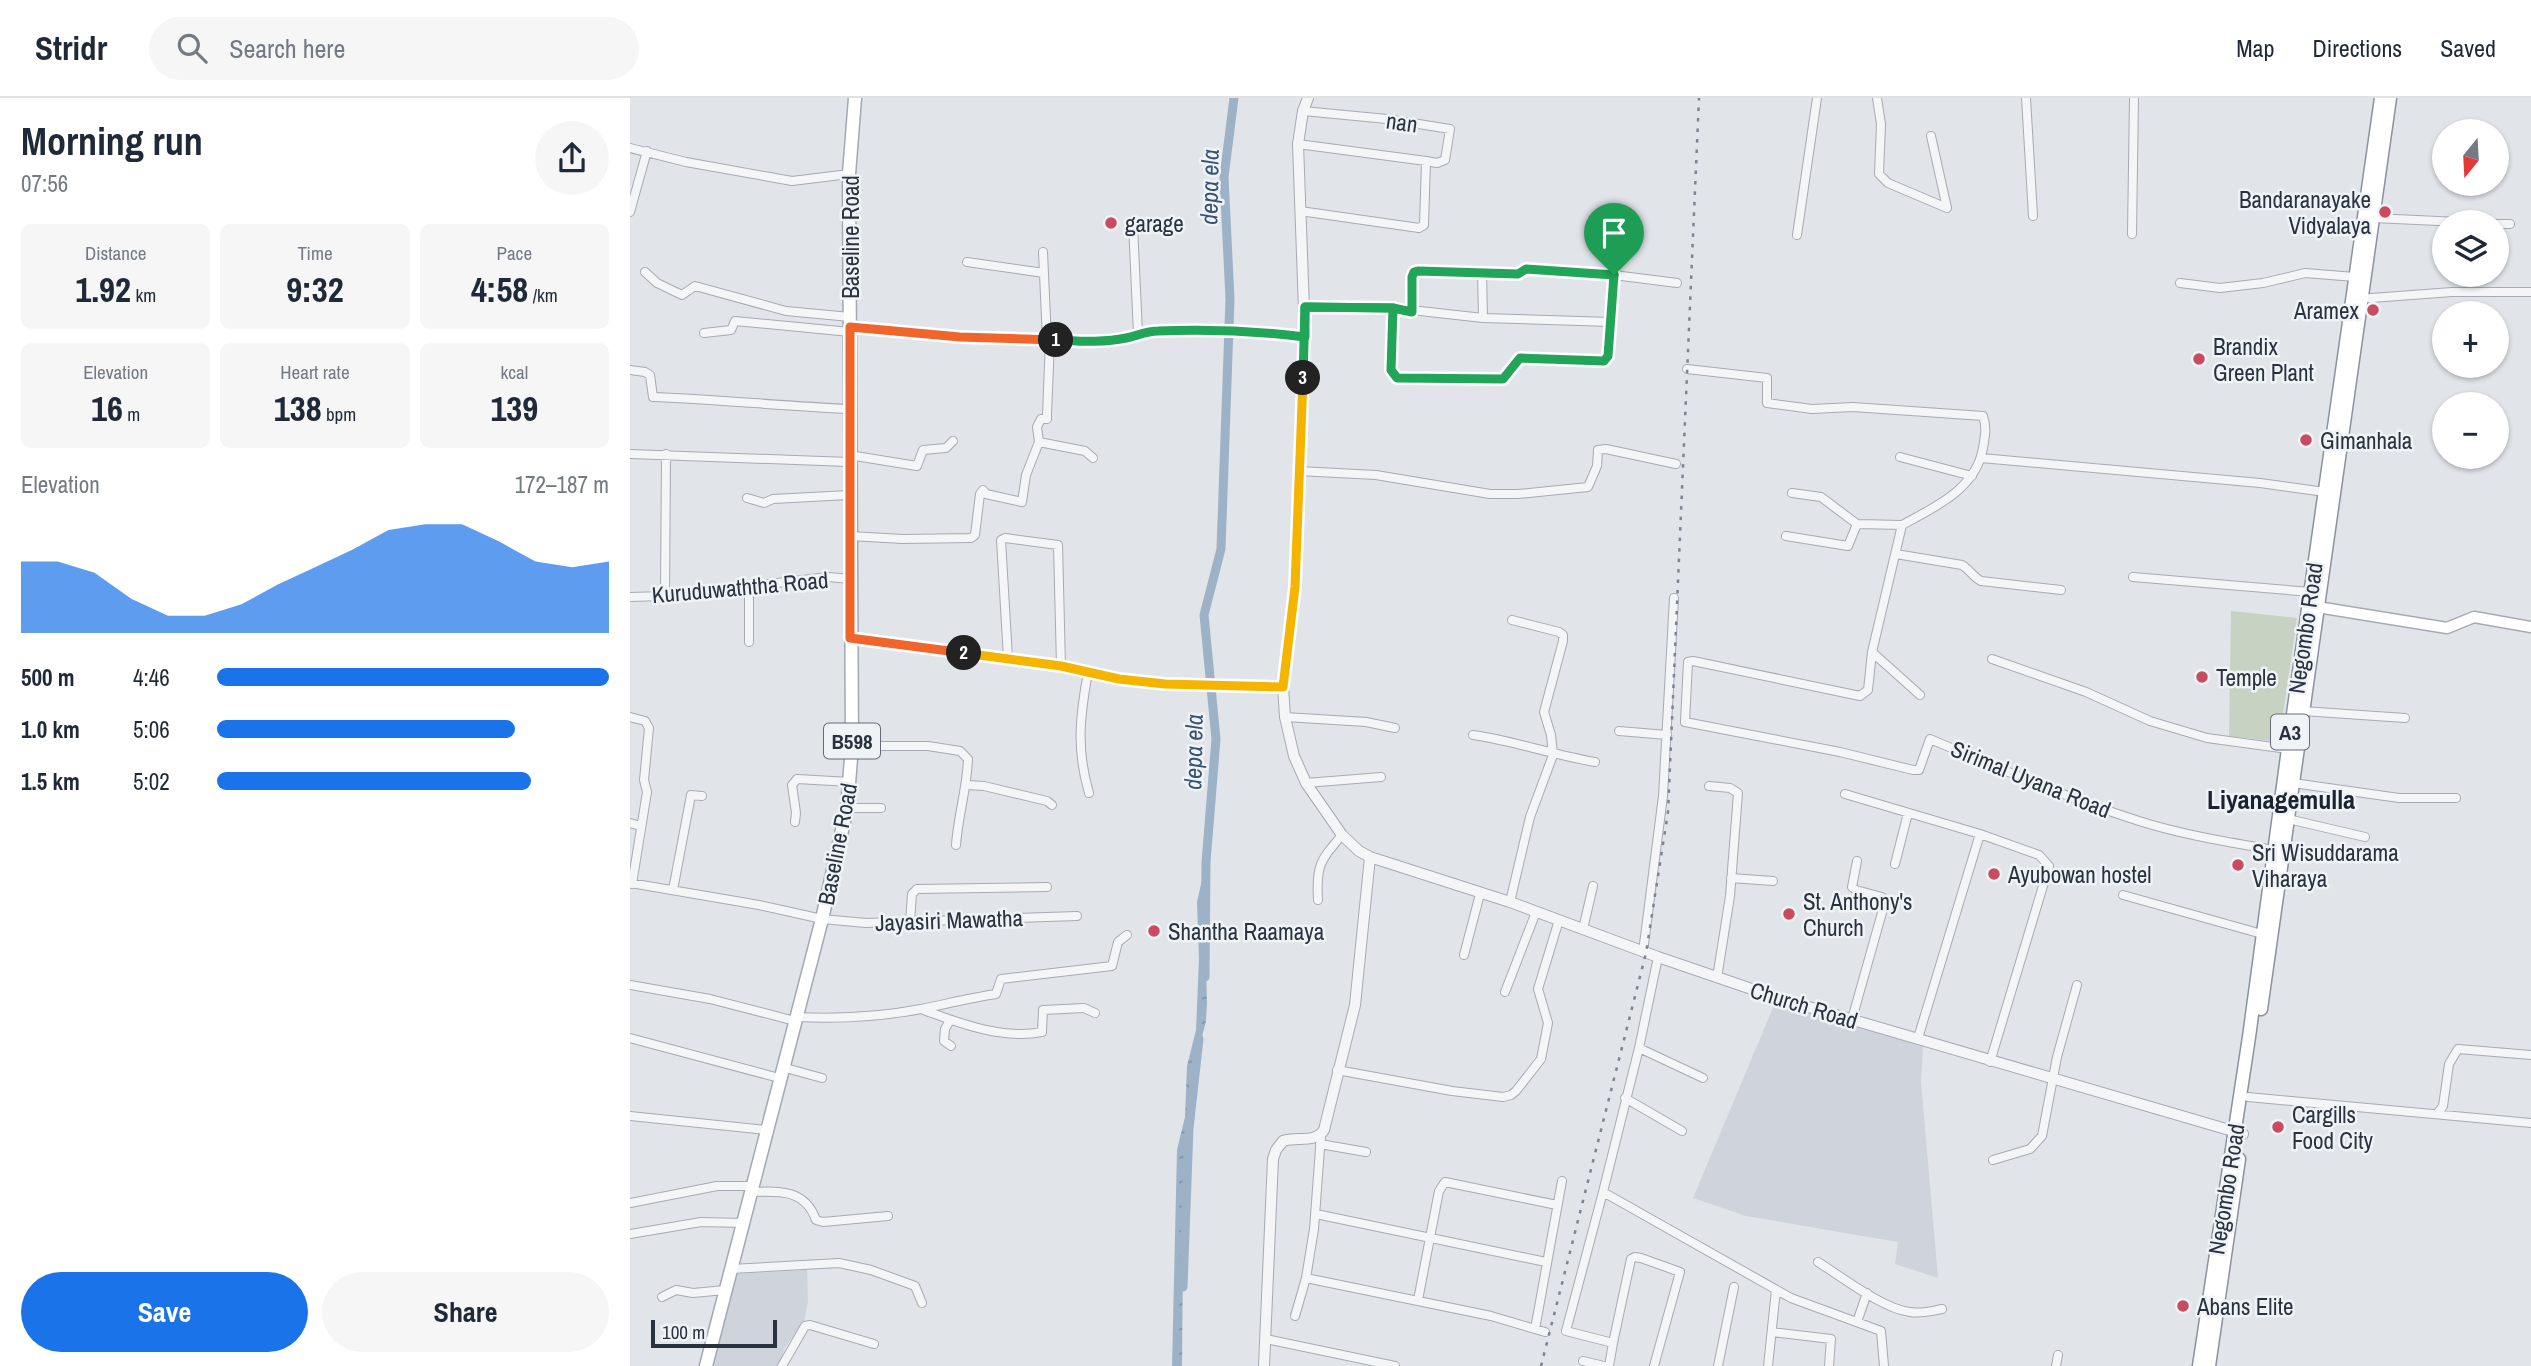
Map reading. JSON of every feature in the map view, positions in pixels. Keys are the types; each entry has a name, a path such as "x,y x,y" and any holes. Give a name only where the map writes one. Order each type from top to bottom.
{"main road":[{"name":"Baseline Road","path":"706,1366 822,919 847,808 852,746 849,174 855,98"},
{"name":"Negombo Road","path":"2209,1366 2262,934 2357,299 2355,277 2381,98"},
{"name":"Negombo Road","path":"2199,1366 2239,1133 2248,1097 2303,711 2313,606 2311,592 2325,492 2373,218 2390,98"},
{"path":"2313,606 2447,628 2474,617 2531,627"}],"street":[{"name":"Church Road","path":"1308,98 1303,111 1298,144 1305,337 1295,587 1283,687 1285,717 1294,756 1306,783 1342,835 1370,857 1510,902 1717,978 1990,1062 2239,1133"},
{"path":"1797,235 1817,98"},
{"path":"1877,98 1881,124 1879,174 1888,183 1947,208 1931,136"},
{"path":"2026,98 2033,216"},
{"path":"2132,234 2134,98"},
{"name":"nan","path":"1303,111 1387,119 1450,129 1445,160 1437,163 1426,161"},
{"path":"1298,144 1426,161 1424,225 1419,228 1300,211"},
{"path":"630,148 686,162 792,181 849,174"},
{"path":"630,212 647,151"},
{"path":"2373,218 2432,221"},
{"path":"1133,225 1138,333"},
{"path":"850,536 903,539 971,538 975,535 980,495 983,491 1022,502 1026,475 1039,442 1037,427 1041,419 1047,419 1048,340 1044,251"},
{"path":"967,262 1044,273"},
{"path":"1412,312 1414,272 1518,274 1526,269 1614,275 1677,283"},
{"path":"645,272 657,283 682,295 695,286 850,325"},
{"path":"1482,272 1483,318"},
{"path":"2180,283 2220,288 2263,283 2305,273 2355,277"},
{"path":"1393,308 1391,370 1397,378 1503,379 1520,358 1604,361 1608,356 1614,275"},
{"path":"2357,299 2452,292 2531,292"},
{"path":"1305,307 1393,308 1483,318 1611,322"},
{"path":"704,333 730,330 735,321 850,325 960,337 1092,342 1129,338 1138,333 1155,331 1240,332 1305,337"},
{"path":"1687,369 1768,378 1767,403 1784,406 1812,409 1853,407 1983,416 1987,428 1981,458 1967,484 1938,506 1902,525 1857,524 1821,497 1792,493"},
{"path":"630,370 650,375 653,397 735,400 772,406 849,410"},
{"path":"630,454 849,459 918,466 923,450 946,448 953,441"},
{"path":"1039,442 1085,451 1093,458"},
{"path":"1298,471 1376,475 1490,494 1518,494 1588,487 1597,466 1598,450 1606,449 1676,464"},
{"path":"665,596 666,454"},
{"path":"1900,457 1972,476"},
{"path":"1981,458 2246,482 2325,492"},
{"path":"747,498 764,503 773,499 849,495"},
{"path":"1786,536 1848,546 1857,524"},
{"path":"1902,525 1872,652 1920,695"},
{"path":"1008,658 1001,540 1005,538 1058,545 1061,666"},
{"path":"1896,554 1962,565 1968,569 1971,576 1982,581 2061,590"},
{"name":"Kuruduwaththa Road","path":"630,597 665,596 828,577 850,579"},
{"path":"2133,577 2311,592"},
{"path":"749,587 749,642"},
{"path":"630,597 630,603"},
{"path":"1643,952 1663,796 1674,598"},
{"path":"1510,902 1530,817 1553,755 1544,712 1563,635 1512,620"},
{"path":"850,638 1061,666 1119,679 1165,684 1283,687"},
{"name":"Sirimal Uyana Road","path":"1872,652 1868,690 1860,696 1688,662 1685,722 1840,752 1913,770 1919,770 1930,739 2053,790 2138,821 2274,850"},
{"path":"1992,659 2086,692 2150,721 2207,737 2288,749"},
{"path":"1087,672 1079,732 1081,768 1089,793"},
{"path":"2303,711 2404,718"},
{"path":"630,717 645,721 649,728 644,780 648,792 631,883"},
{"path":"1285,717 1366,722 1395,728"},
{"path":"1619,731 1667,735"},
{"path":"1473,735 1527,745 1553,755 1595,762"},
{"path":"852,746 928,746 960,751 968,759 967,785 956,845"},
{"path":"1306,783 1381,777"},
{"path":"795,822 792,785 797,779 850,782"},
{"path":"2293,783 2399,798 2456,798"},
{"path":"967,785 984,786 1047,801 1052,805"},
{"path":"1709,786 1730,788 1738,793 1731,878 1717,978"},
{"path":"1845,794 1980,834 2039,855 2049,866 1990,1062"},
{"path":"673,890 691,796 702,796"},
{"path":"847,808 881,808"},
{"path":"1895,864 1908,813"},
{"path":"2288,819 2365,837"},
{"path":"630,823 641,825"},
{"path":"1918,1038 1980,834"},
{"path":"1318,900 1317,879 1321,863 1342,835"},
{"path":"1295,1316 1306,1278 1316,1214 1320,1139 1355,1006 1370,857"},
{"path":"1852,1020 1885,902 1882,897 1852,887 1857,861"},
{"path":"1731,878 1773,881"},
{"name":"Jayasiri Mawatha","path":"631,883 822,919 866,923 1077,916"},
{"path":"1583,929 1593,886"},
{"path":"910,922 912,894 917,889 1047,887"},
{"path":"1464,955 1480,894"},
{"path":"2123,895 2262,934"},
{"path":"1505,992 1536,912"},
{"path":"1337,1070 1452,1091 1503,1097 1511,1095 1541,1059 1548,1023 1538,989 1559,920"},
{"path":"630,985 710,999 796,1019 832,1019 921,1009 996,994 1001,979 1112,966 1118,943 1127,935"},
{"path":"1613,1343 1566,1331 1639,1048 1658,957"},
{"path":"1993,1160 2031,1149 2037,1144 2044,1129 2057,1057 2077,985"},
{"path":"921,1009 950,1020 1009,1035 1042,1032 1043,1010 1084,1008 1095,1013"},
{"path":"950,1020 945,1029 944,1041 951,1046"},
{"path":"630,1038 781,1072 822,1078"},
{"path":"1639,1048 1703,1078"},
{"path":"2437,1114 2443,1106 2449,1065 2458,1049 2531,1055"},
{"path":"2248,1097 2531,1123"},
{"path":"1625,1098 1682,1130"},
{"path":"630,1116 766,1130"},
{"path":"1264,1366 1273,1159 1276,1150 1283,1141 1313,1138 1366,1152"},
{"path":"1535,1328 1562,1181"},
{"path":"1418,1300 1439,1191 1445,1182 1557,1205"},
{"path":"630,1203 717,1186 781,1191 800,1198 812,1207 817,1220 822,1222 888,1216"},
{"path":"1603,1192 1791,1298 1881,1331 1884,1366"},
{"path":"1316,1214 1546,1262"},
{"path":"630,1234 701,1222 743,1223"},
{"path":"1583,1361 1606,1366 1632,1259 1635,1257 1681,1272 1654,1366"},
{"path":"1818,1262 1900,1310 1909,1312 1942,1309"},
{"path":"731,1269 839,1263 871,1270 915,1286 922,1303"},
{"path":"1306,1278 1418,1300 1545,1332"},
{"path":"1718,1366 1734,1287"},
{"path":"662,1297 676,1290 693,1293 725,1290"},
{"path":"1768,1366 1776,1290"},
{"path":"1857,1322 1867,1293"},
{"path":"782,1366 805,1326 810,1325 874,1344"},
{"path":"1772,1332 1831,1339 1829,1366"},
{"path":"1266,1339 1395,1366"},
{"path":"2056,1366 2057,1355"},
{"path":"2209,1366 2215,1366"}],"shaded area":[{"path":"1775,1003 1923,1046 1921,1082 1938,1278 1895,1264 1898,1242 1746,1216 1693,1198"},
{"path":"807,1270 808,1302 804,1322 785,1347 779,1366 711,1366 735,1274"}],"green space":[{"path":"2231,611 2297,618 2279,742 2229,736"}],"water":[{"path":"1206,862 1206,1021 1194,1068 1189,1128 1183,1257 1182,1366 1172,1366 1177,1150 1185,1117 1187,1066 1196,1030 1199,959 1197,902"}],"waterway":[{"name":"depa ela","path":"1205,977 1206,862 1216,739 1204,615 1221,549 1230,299 1224,177 1234,98"},
{"name":"depa ela","path":"1183,1287 1189,1128 1199,1039"}],"railway":[{"path":"1541,1366 1646,953 1668,812 1699,98"}],"place":[{"name":"Bandaranayake Vidyalaya","path":"2385,212"},
{"name":"garage","path":"1111,223"},
{"name":"Aramex","path":"2373,310"},
{"name":"Brandix Green Plant","path":"2199,359"},
{"name":"Gimanhala","path":"2306,440"},
{"name":"Temple","path":"2202,677"},
{"name":"Sri Wisuddarama Viharaya","path":"2238,865"},
{"name":"Ayubowan hostel","path":"1994,874"},
{"name":"St. Anthony's Church","path":"1789,914"},
{"name":"Shantha Raamaya","path":"1154,931"},
{"name":"Cargills Food City","path":"2278,1127"},
{"name":"Abans Elite","path":"2183,1306"}],"district":[{"name":"Liyanagemulla","path":"2281,799"}],"route":[{"path":"1614,275 1526,269 1518,274 1418,271 1414,272 1412,277 1412,312 1393,308 1305,307 1305,337 1240,332 1155,331 1138,333 1129,338 1092,342 960,337 850,327 850,638 1061,666 1119,679 1165,684 1283,687 1295,587 1298,471 1305,337 1305,307 1359,308 1393,308 1391,370 1397,378 1503,379 1520,358 1604,361 1608,356 1614,275"}]}
